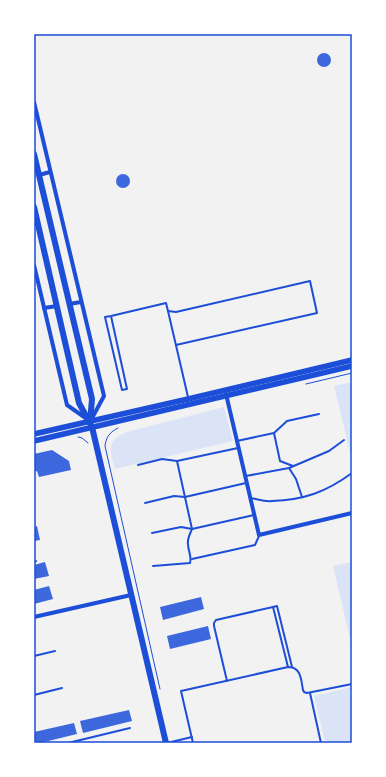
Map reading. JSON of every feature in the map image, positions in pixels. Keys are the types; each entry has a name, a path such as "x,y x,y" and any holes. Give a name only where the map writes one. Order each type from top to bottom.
{"main road":[{"path":"34,154 37,176 92,399 91,424 166,743"},
{"path":"34,207 78,403 91,424"},
{"path":"34,441 91,424 188,399 226,393 352,360"},
{"path":"34,434 91,424 352,366"}],"street":[{"path":"34,102 104,396 91,424 67,405 34,265"},
{"path":"37,176 50,172"},
{"path":"69,304 81,302"},
{"path":"44,308 57,306"},
{"path":"226,393 259,535 352,514"},
{"path":"34,617 131,595"}],"lane":[{"path":"168,310 176,312 310,281 317,312 176,345"},
{"path":"111,316 127,389 122,390 105,317 166,303 188,399"},
{"path":"237,441 274,433 287,422 319,414"},
{"path":"274,433 280,461 293,466"},
{"path":"246,476 289,468 329,451 344,440"},
{"path":"138,465 162,459 177,461 239,448"},
{"path":"177,461 192,529 188,539 192,559"},
{"path":"289,468 296,478 302,498"},
{"path":"251,498 271,502 308,497 337,484 352,473"},
{"path":"145,503 174,496 185,497 247,483"},
{"path":"152,533 181,527 192,529 254,515"},
{"path":"154,566 190,563 192,559 255,545 259,535"},
{"path":"226,681 214,623 216,620 277,606 292,667"},
{"path":"274,607 288,667"},
{"path":"34,656 56,651"},
{"path":"193,743 181,692 288,667 297,669 300,672 304,692 310,694 352,684"},
{"path":"34,694 62,688"},
{"path":"310,694 321,743"},
{"path":"68,743 130,728"},
{"path":"166,743 192,737"}],"path":[{"path":"112,431 105,440 105,446 162,695"}],"shaded area":[{"path":"352,382 352,461 334,386"},
{"path":"224,407 233,441 115,469 111,447 115,439 120,435"},
{"path":"352,562 352,647 333,566"},
{"path":"352,687 352,743 323,743 325,742 314,696"}],"building":[{"path":"321,53 327,53 331,57 331,63 327,67 321,67 317,63 317,57"},
{"path":"120,174 126,174 130,178 130,184 126,188 120,188 116,184 116,178"},
{"path":"52,450 69,461 71,470 39,477 37,471 34,472 34,454"},
{"path":"37,526 40,540 34,541 34,527"},
{"path":"45,562 49,576 34,579 34,565"},
{"path":"49,586 53,599 34,604 34,590"},
{"path":"201,597 204,609 163,620 160,607"},
{"path":"208,626 211,639 170,649 167,636"},
{"path":"129,710 132,721 83,733 80,721"},
{"path":"74,723 77,734 40,743 34,743 34,732"}]}
